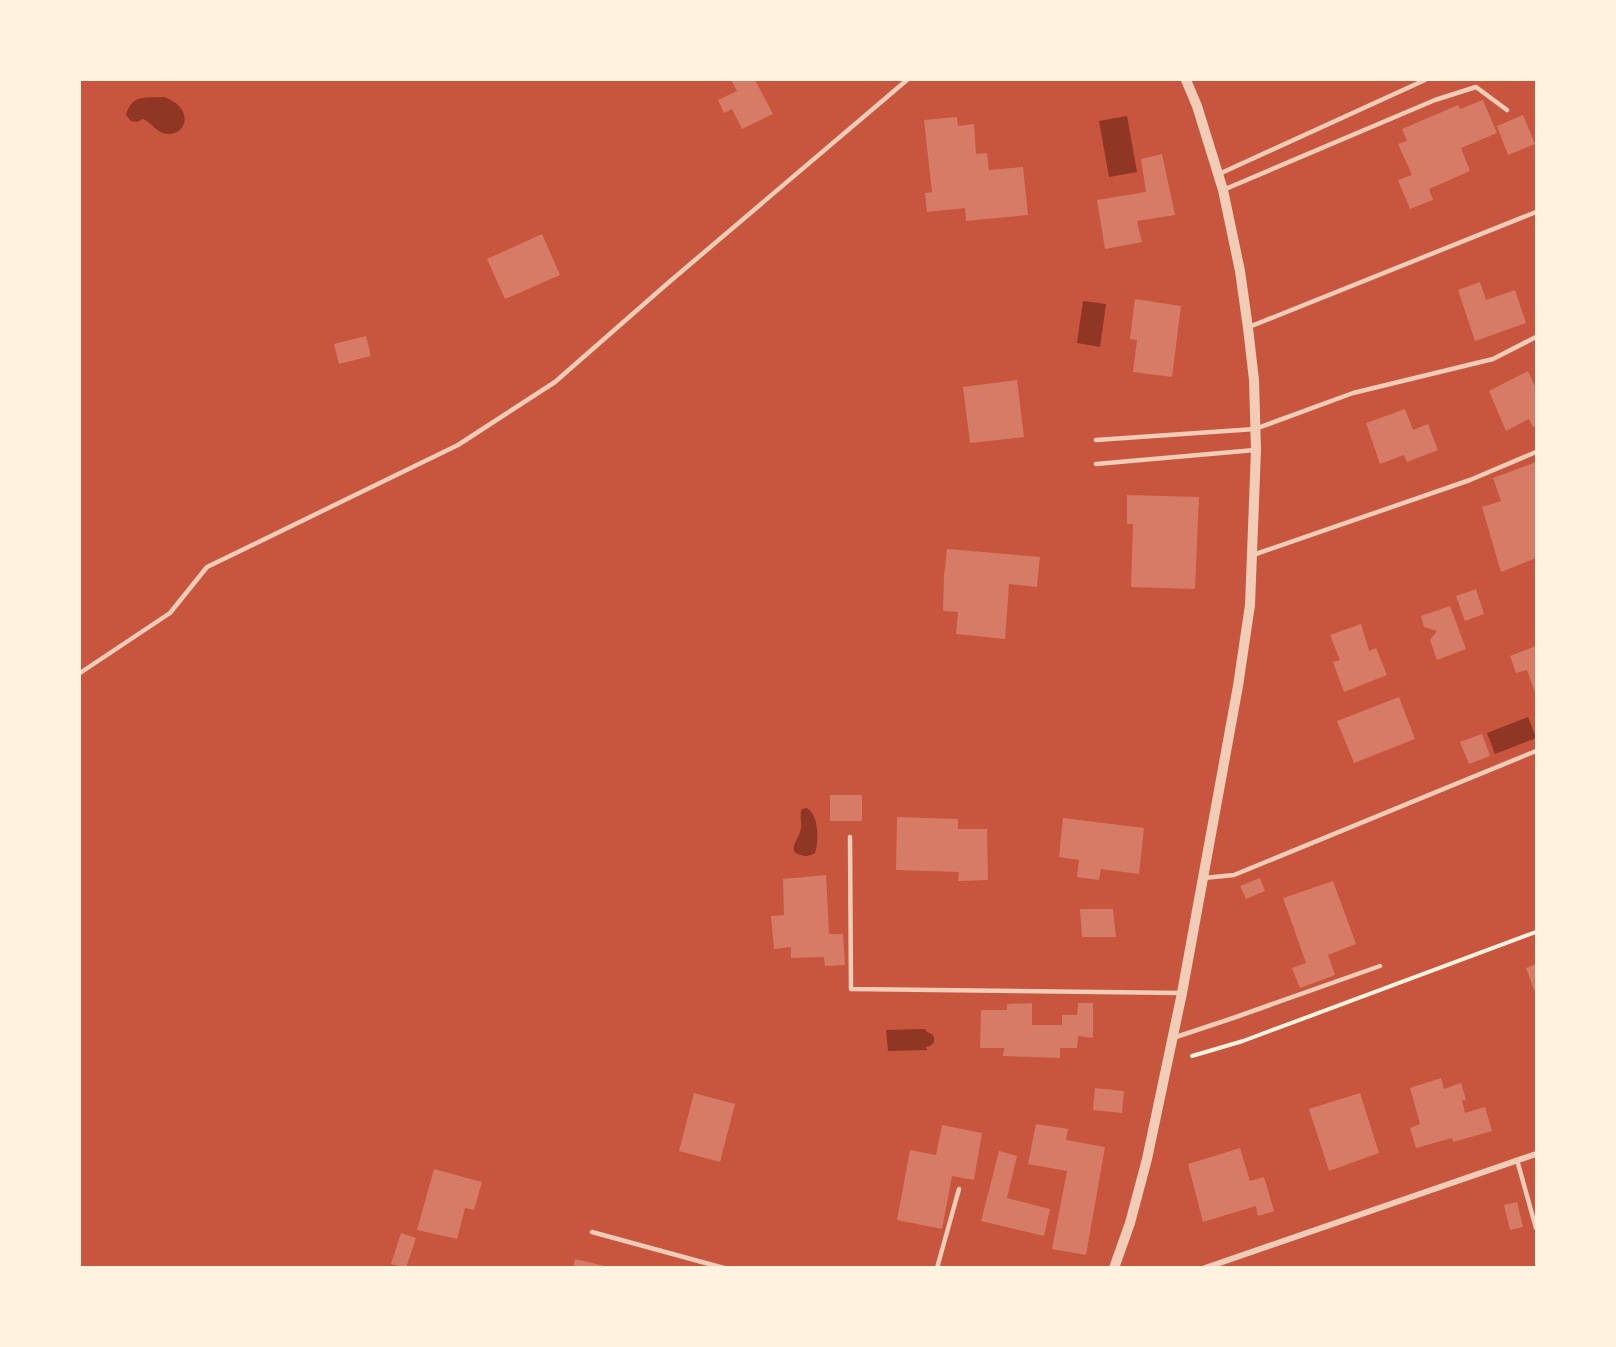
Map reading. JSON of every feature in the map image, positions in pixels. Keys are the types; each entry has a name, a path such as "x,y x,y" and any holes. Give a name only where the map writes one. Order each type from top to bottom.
{"street":[{"path":"1114,1268 1130,1223 1147,1159 1182,993 1238,686 1250,605 1256,450 1254,380 1248,328 1240,271 1219,174 1186,80"},
{"path":"1205,1268 1536,1154"}],"lane":[{"path":"80,673 170,613 207,567 458,445 555,382 778,188 907,80"},
{"path":"1219,174 1425,80"},
{"path":"1223,190 1435,100 1476,87 1507,110"},
{"path":"1248,328 1536,212"},
{"path":"1096,440 1255,429 1353,393 1494,359 1536,338"},
{"path":"1096,464 1256,450"},
{"path":"1253,555 1470,480 1536,452"},
{"path":"1203,878 1234,875 1536,751"},
{"path":"850,837 850,989 1182,993"},
{"path":"1172,1038 1380,966"},
{"path":"1517,1160 1536,1228"},
{"path":"937,1268 959,1189"},
{"path":"592,1232 724,1268"}],"path":[{"path":"1166,1065 1243,1041 1536,932"}],"shaded area":[{"path":"164,97 177,104 184,116 181,129 173,134 157,130 143,119 137,122 131,121 126,115 132,103 140,98"},
{"path":"1127,116 1137,172 1109,177 1099,121"},
{"path":"1083,301 1106,304 1100,347 1077,343"},
{"path":"1528,717 1536,738 1495,754 1487,733"},
{"path":"807,808 816,822 817,842 815,853 803,856 796,853 794,848 801,828 801,812 802,809"},
{"path":"925,1029 933,1035 934,1039 932,1044 926,1047 927,1050 888,1051 886,1030"}],"building":[{"path":"731,80 755,80 773,114 742,129 732,109 724,113 718,100 737,91"},
{"path":"1483,100 1497,133 1461,148 1470,171 1429,189 1433,200 1410,209 1398,180 1412,175 1398,144 1407,141 1402,129 1458,105 1460,109"},
{"path":"1523,115 1535,144 1508,155 1497,126"},
{"path":"957,117 958,126 974,124 976,154 987,153 989,170 1023,167 1028,215 966,221 965,208 927,212 925,193 932,192 924,120"},
{"path":"1162,154 1175,215 1137,221 1142,242 1105,249 1097,200 1146,192 1141,159"},
{"path":"542,234 560,275 505,299 487,259"},
{"path":"1480,282 1486,300 1515,290 1526,323 1475,341 1458,290"},
{"path":"1135,299 1181,306 1172,377 1133,372 1137,340 1130,339"},
{"path":"366,336 371,356 339,364 334,344"},
{"path":"1528,371 1536,389 1536,426 1533,427 1529,419 1506,431 1489,391"},
{"path":"1017,380 1024,437 970,443 963,387"},
{"path":"1405,409 1413,430 1428,424 1438,450 1407,462 1404,455 1380,464 1366,423"},
{"path":"1536,462 1536,558 1501,572 1482,507 1501,501 1493,478"},
{"path":"1127,495 1199,497 1195,589 1131,587 1133,524 1127,524"},
{"path":"947,549 1040,557 1037,587 1009,584 1005,639 956,634 958,612 943,611"},
{"path":"1476,589 1484,614 1465,621 1456,596"},
{"path":"1450,606 1466,649 1437,660 1430,640 1437,631 1424,627 1421,616"},
{"path":"1361,624 1369,651 1376,648 1387,675 1344,692 1333,662 1340,660 1330,635"},
{"path":"1536,646 1536,695 1527,670 1516,673 1510,656"},
{"path":"1399,697 1415,739 1354,763 1337,721"},
{"path":"1482,734 1490,756 1469,764 1460,742"},
{"path":"830,795 862,795 862,821 830,821"},
{"path":"897,817 958,819 958,829 987,829 988,880 958,881 959,872 896,870"},
{"path":"1063,818 1144,828 1139,874 1101,869 1099,880 1077,877 1079,860 1059,857"},
{"path":"826,875 829,934 843,934 845,965 825,966 824,957 791,958 791,947 774,949 771,916 784,915 783,879"},
{"path":"1260,878 1265,891 1246,899 1240,886"},
{"path":"1333,881 1356,944 1328,955 1335,975 1300,988 1292,968 1306,963 1283,898"},
{"path":"1080,909 1113,909 1116,937 1082,937"},
{"path":"1536,964 1536,995 1526,968"},
{"path":"1032,1003 1032,1025 1062,1025 1062,1015 1077,1015 1078,1003 1093,1003 1093,1038 1078,1036 1077,1048 1060,1048 1060,1058 1003,1056 1004,1048 980,1048 981,1010 1007,1010 1007,1004"},
{"path":"1441,1078 1444,1089 1461,1083 1466,1100 1462,1100 1465,1113 1485,1107 1492,1131 1453,1142 1452,1138 1416,1148 1410,1128 1420,1124 1410,1088"},
{"path":"1095,1088 1124,1091 1122,1113 1093,1110"},
{"path":"694,1093 735,1104 720,1162 679,1151"},
{"path":"1360,1093 1379,1153 1329,1171 1309,1109"},
{"path":"1036,1124 1068,1129 1066,1140 1105,1147 1086,1255 1052,1249 1067,1171 1028,1164"},
{"path":"942,1125 982,1133 974,1180 952,1176 942,1229 897,1220 910,1150 936,1155"},
{"path":"1240,1148 1250,1181 1264,1177 1274,1211 1258,1216 1256,1206 1203,1222 1188,1164"},
{"path":"999,1151 1017,1156 1007,1198 1050,1209 1044,1236 981,1221"},
{"path":"434,1169 482,1182 474,1210 465,1208 457,1239 417,1230"},
{"path":"1517,1202 1523,1227 1510,1230 1504,1205"},
{"path":"401,1233 416,1238 406,1268 391,1264"},
{"path":"575,1259 609,1267 609,1268 573,1268"}]}
